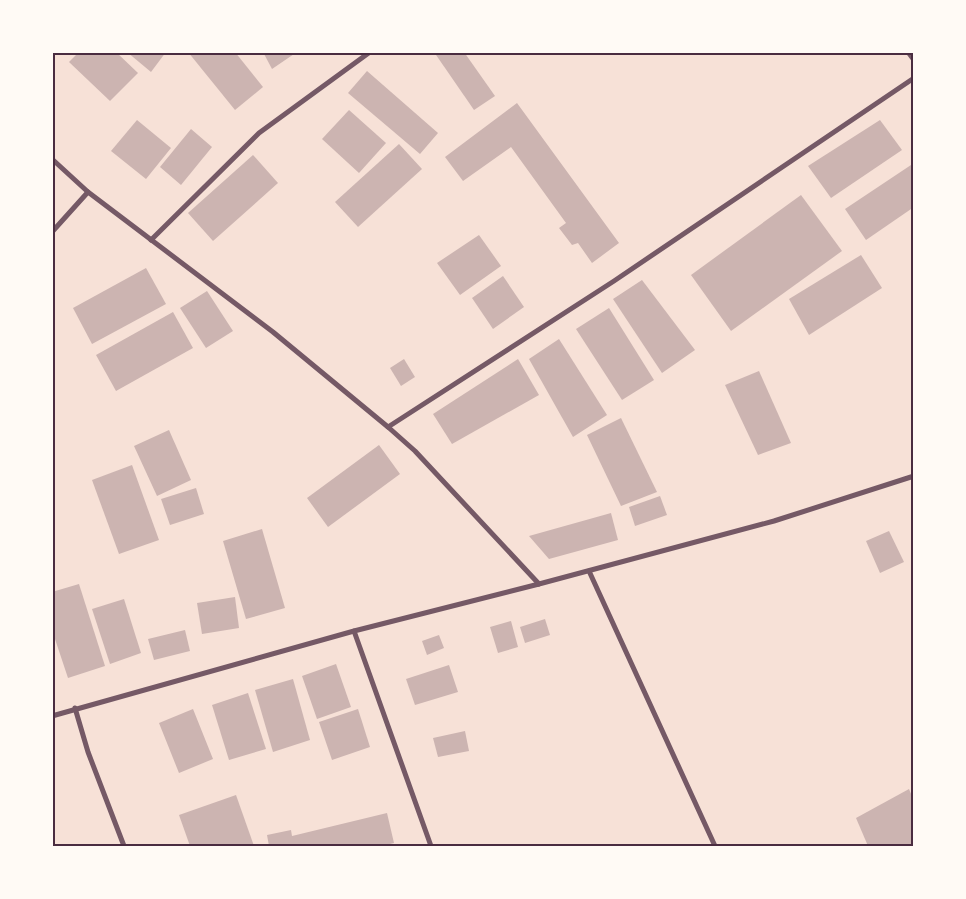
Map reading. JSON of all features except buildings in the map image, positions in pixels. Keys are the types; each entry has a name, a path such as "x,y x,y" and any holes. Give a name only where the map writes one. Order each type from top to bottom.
{"street":[{"path":"151,240 259,133 370,52"},
{"path":"908,52 914,60"},
{"path":"388,427 614,282 914,78"},
{"path":"52,158 88,192 273,332 388,427 415,451 539,584"},
{"path":"52,232 88,192"},
{"path":"52,716 354,631 774,521 914,476"},
{"path":"589,571 715,846"},
{"path":"354,631 431,846"},
{"path":"75,708 88,752 124,846"}]}
